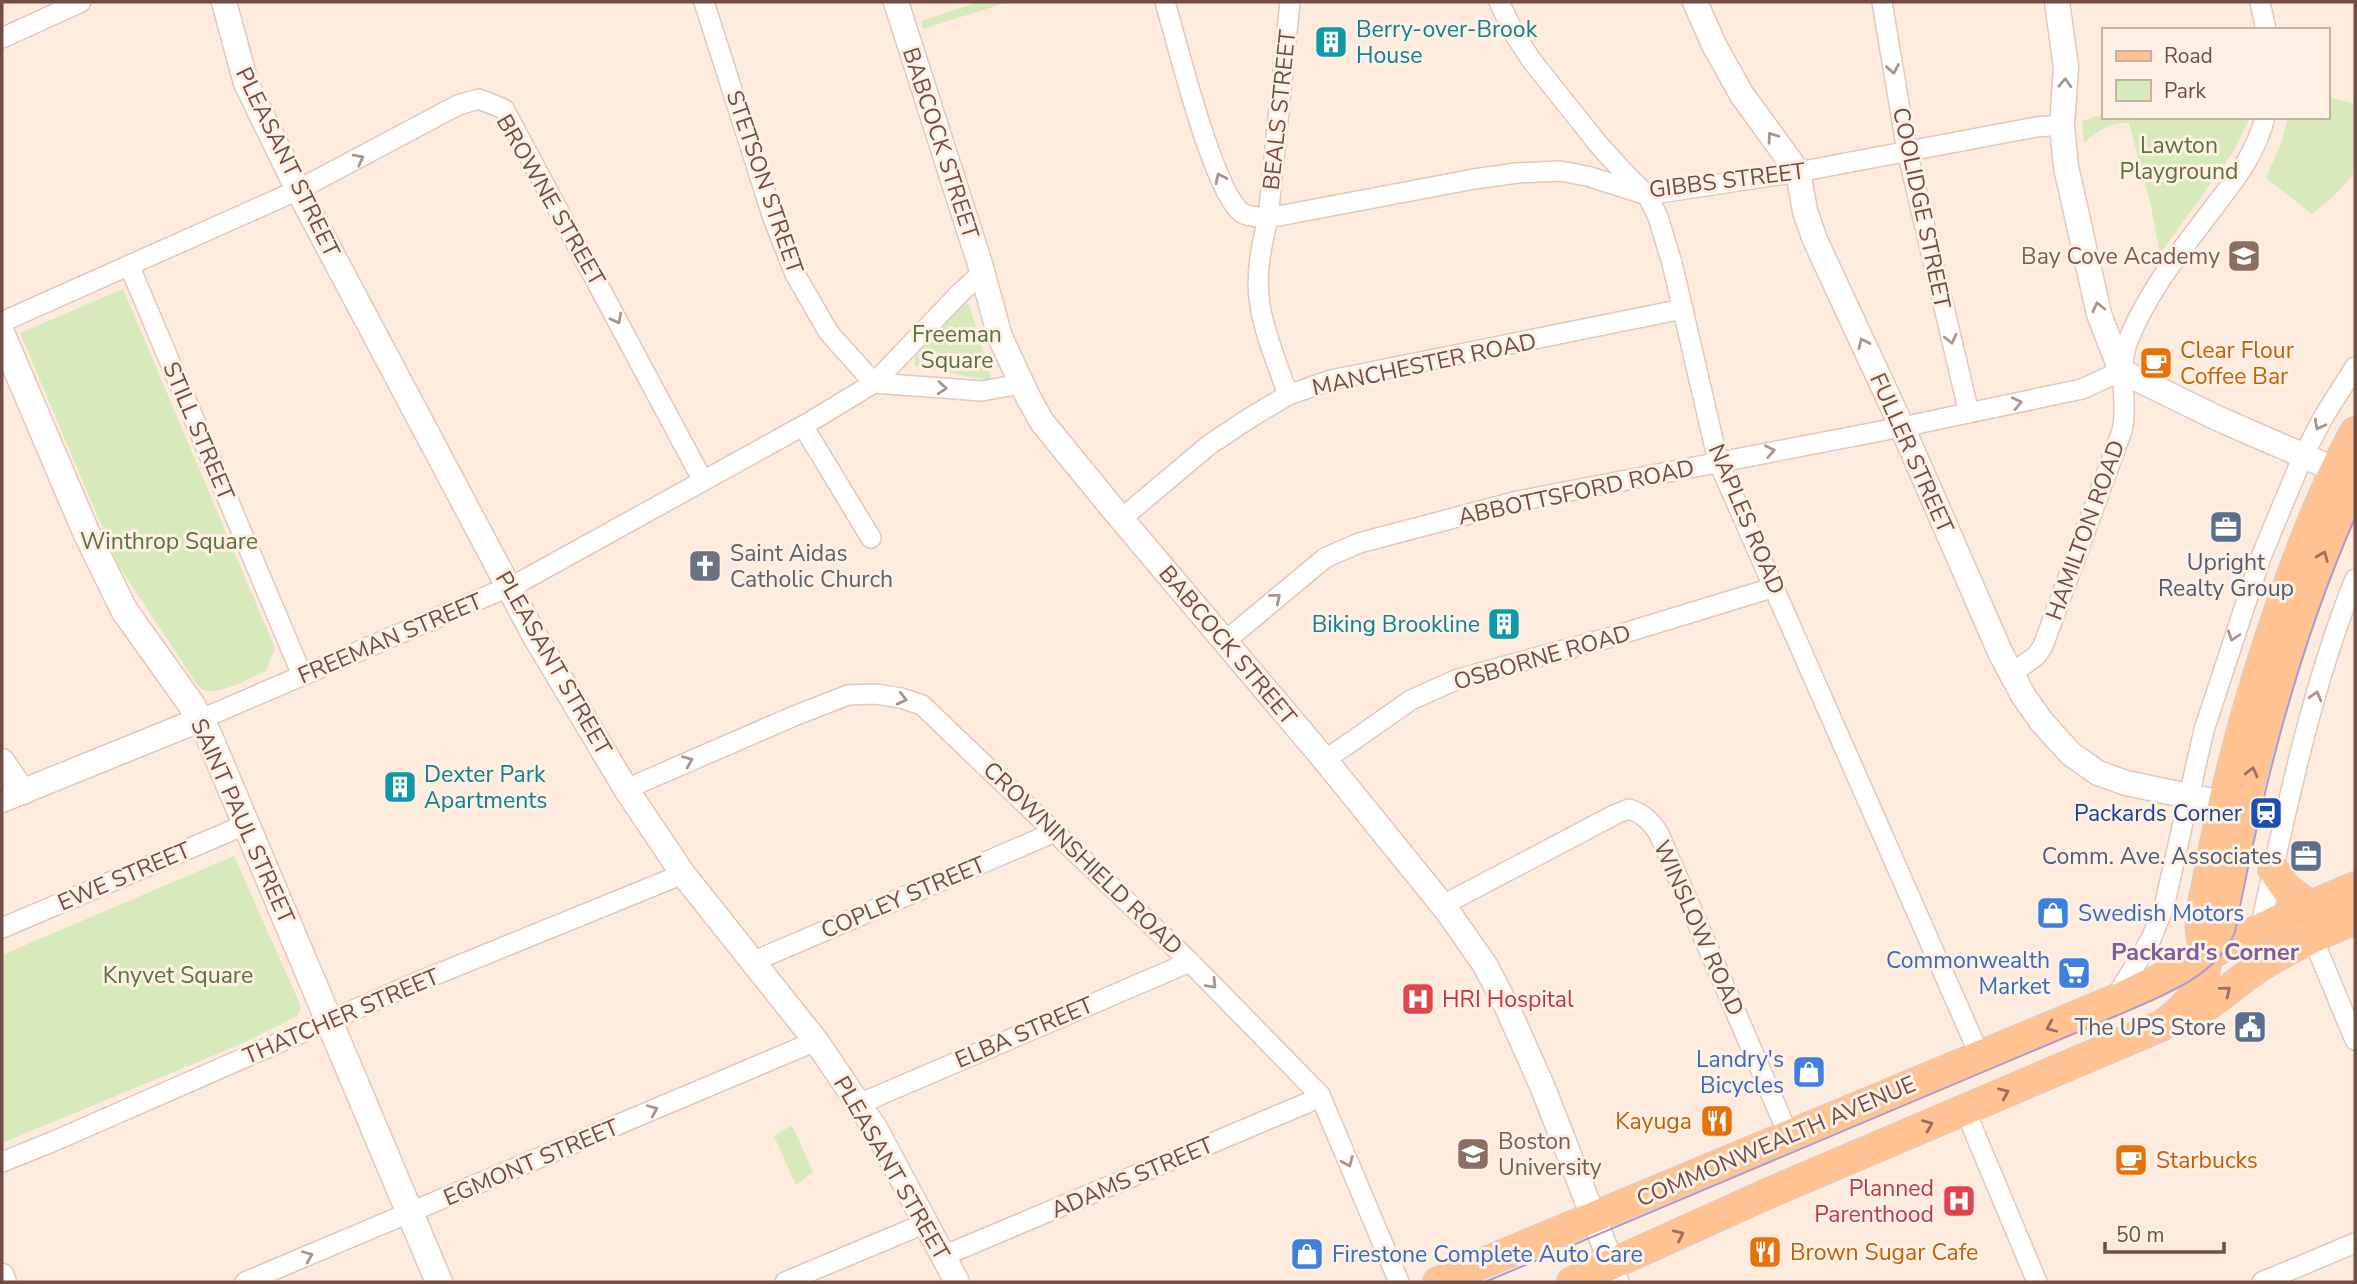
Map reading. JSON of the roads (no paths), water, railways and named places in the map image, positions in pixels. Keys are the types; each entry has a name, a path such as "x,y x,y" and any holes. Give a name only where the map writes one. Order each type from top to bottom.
{"main road":[{"name":"SAINT PAUL STREET","path":"2,335 86,532 124,610 191,704 208,734 439,1282"},
{"name":"COMMONWEALTH AVENUE","path":"1572,1282 1616,1274 1769,1193 2161,1026 2183,1009 2199,983 2222,915 2245,799 2276,687 2345,475 2355,432"},
{"name":"COMMONWEALTH AVENUE","path":"2206,956 2201,933 2201,913 2222,803 2238,739 2274,626 2303,547 2345,475"},
{"path":"2273,869 2306,908"},
{"path":"2206,956 2355,887"},
{"path":"2122,1042 2166,1030 2191,1016 2253,971 2302,942 2355,919"},
{"path":"2206,956 2248,954 2302,942"},
{"name":"COMMONWEALTH AVENUE","path":"1438,1282 2114,1000 2206,956"}],"street":[{"path":"2,38 80,2"},
{"name":"PLEASANT STREET","path":"224,2 246,83 298,190 533,633 626,789 683,873 816,1041 859,1104 957,1282"},
{"name":"STETSON STREET","path":"704,2 773,218 795,274 829,333 874,383"},
{"name":"BABCOCK STREET","path":"895,2 1000,337 1020,384 1042,422 1443,905 1485,965 1543,1088 1616,1274"},
{"path":"1165,2 1217,173 1233,204 1244,214 1268,218"},
{"name":"BEALS STREET","path":"1288,395 1260,307 1258,274 1268,218 1290,2"},
{"name":"NAPLES ROAD","path":"1499,2 1515,35 1552,88 1599,145 1647,195 1666,238 1718,461 1980,1056"},
{"name":"FULLER STREET","path":"1695,2 1714,45 1742,95 1798,172 1805,211 1815,240 1902,427 2011,674 2045,727 2084,765 2111,779 2222,803"},
{"name":"COOLIDGE STREET","path":"1882,2 1907,150 1969,413"},
{"path":"2057,2 2066,66 2062,125 2066,167 2099,314 2121,371 2217,418 2345,475"},
{"path":"2260,2 2266,28"},
{"name":"BROWNE STREET","path":"2,322 298,190 458,104 479,99 503,110 703,481"},
{"path":"2121,371 2128,341 2142,313 2182,249 2243,171 2264,119"},
{"name":"GIBBS STREET","path":"1268,218 1474,179 1538,172 1560,171 1587,176 1647,195 1798,172 2036,127 2062,125"},
{"name":"STILL STREET","path":"129,265 302,674"},
{"name":"FREEMAN STREET","path":"12,796 199,720 509,586 803,426 874,383 982,273"},
{"name":"MANCHESTER ROAD","path":"1121,519 1209,445 1288,395 1331,380 1683,309"},
{"path":"2114,1000 2151,939 2164,907 2204,730 2261,557 2303,456 2323,416 2355,368"},
{"name":"ABBOTTSFORD ROAD","path":"1223,642 1325,558 1359,543 1518,502 2082,390 2121,371"},
{"name":"HAMILTON ROAD","path":"2011,674 2036,656 2043,646 2122,431 2125,409 2121,371"},
{"path":"874,383 982,391 1020,384"},
{"path":"803,426 871,538"},
{"path":"2260,929 2312,710 2333,638 2355,579"},
{"name":"OSBORNE ROAD","path":"1325,761 1411,700 1458,680 1775,587"},
{"name":"CROWNINSHIELD ROAD","path":"626,789 848,695 876,694 922,705 1190,962 1320,1095 1399,1282"},
{"path":"2,761 12,796"},
{"name":"WINSLOW ROAD","path":"1443,905 1616,814 1629,809 1650,820 1659,834 1789,1136"},
{"name":"EWE STREET","path":"2,928 247,824"},
{"name":"COPLEY STREET","path":"752,962 1055,832"},
{"name":"THATCHER STREET","path":"2,1161 52,1142 413,984 683,873"},
{"path":"2306,908 2302,942 2355,1040"},
{"name":"ELBA STREET","path":"859,1104 1190,962"},
{"name":"EGMONT STREET","path":"245,1282 816,1041"},
{"name":"ADAMS STREET","path":"943,1256 1307,1103 1320,1095"},
{"path":"1965,1111 2037,1282"},
{"path":"785,1282 926,1223"},
{"path":"2262,1282 2355,1243"},
{"path":"2,1276 4,1282"}],"tram line":[{"path":"1485,1282 2155,999 2188,982 2216,961 2235,932 2283,722 2316,619 2355,518"}],"place":[{"name":"Berry-over-Brook House","path":"1331,42"},
{"name":"Bay Cove Academy","path":"2244,256"},
{"name":"Clear Flour Coffee Bar","path":"2156,363"},
{"name":"Upright Realty Group","path":"2226,527"},
{"name":"Saint Aidas Catholic Church","path":"705,566"},
{"name":"Biking Brookline","path":"1504,624"},
{"name":"Dexter Park Apartments","path":"400,787"},
{"name":"Packards Corner","path":"2266,813"},
{"name":"Comm. Ave. Associates","path":"2306,856"},
{"name":"Swedish Motors","path":"2053,913"},
{"name":"Commonwealth Market","path":"2074,973"},
{"name":"HRI Hospital","path":"1418,999"},
{"name":"The UPS Store","path":"2250,1027"},
{"name":"Landry's Bicycles","path":"1809,1072"},
{"name":"Kayuga","path":"1717,1121"},
{"name":"Boston University","path":"1473,1154"},
{"name":"Starbucks","path":"2131,1160"},
{"name":"Planned Parenthood","path":"1959,1201"},
{"name":"Brown Sugar Cafe","path":"1765,1252"},
{"name":"Firestone Complete Auto Care","path":"1307,1254"}],"district":[{"name":"Packard's Corner","path":"2205,952"}],"park label":[{"name":"Lawton Playground","path":"2179,158"},
{"name":"Freeman Square","path":"957,347"},
{"name":"Winthrop Square","path":"169,541"},
{"name":"Knyvet Square","path":"178,975"}]}
